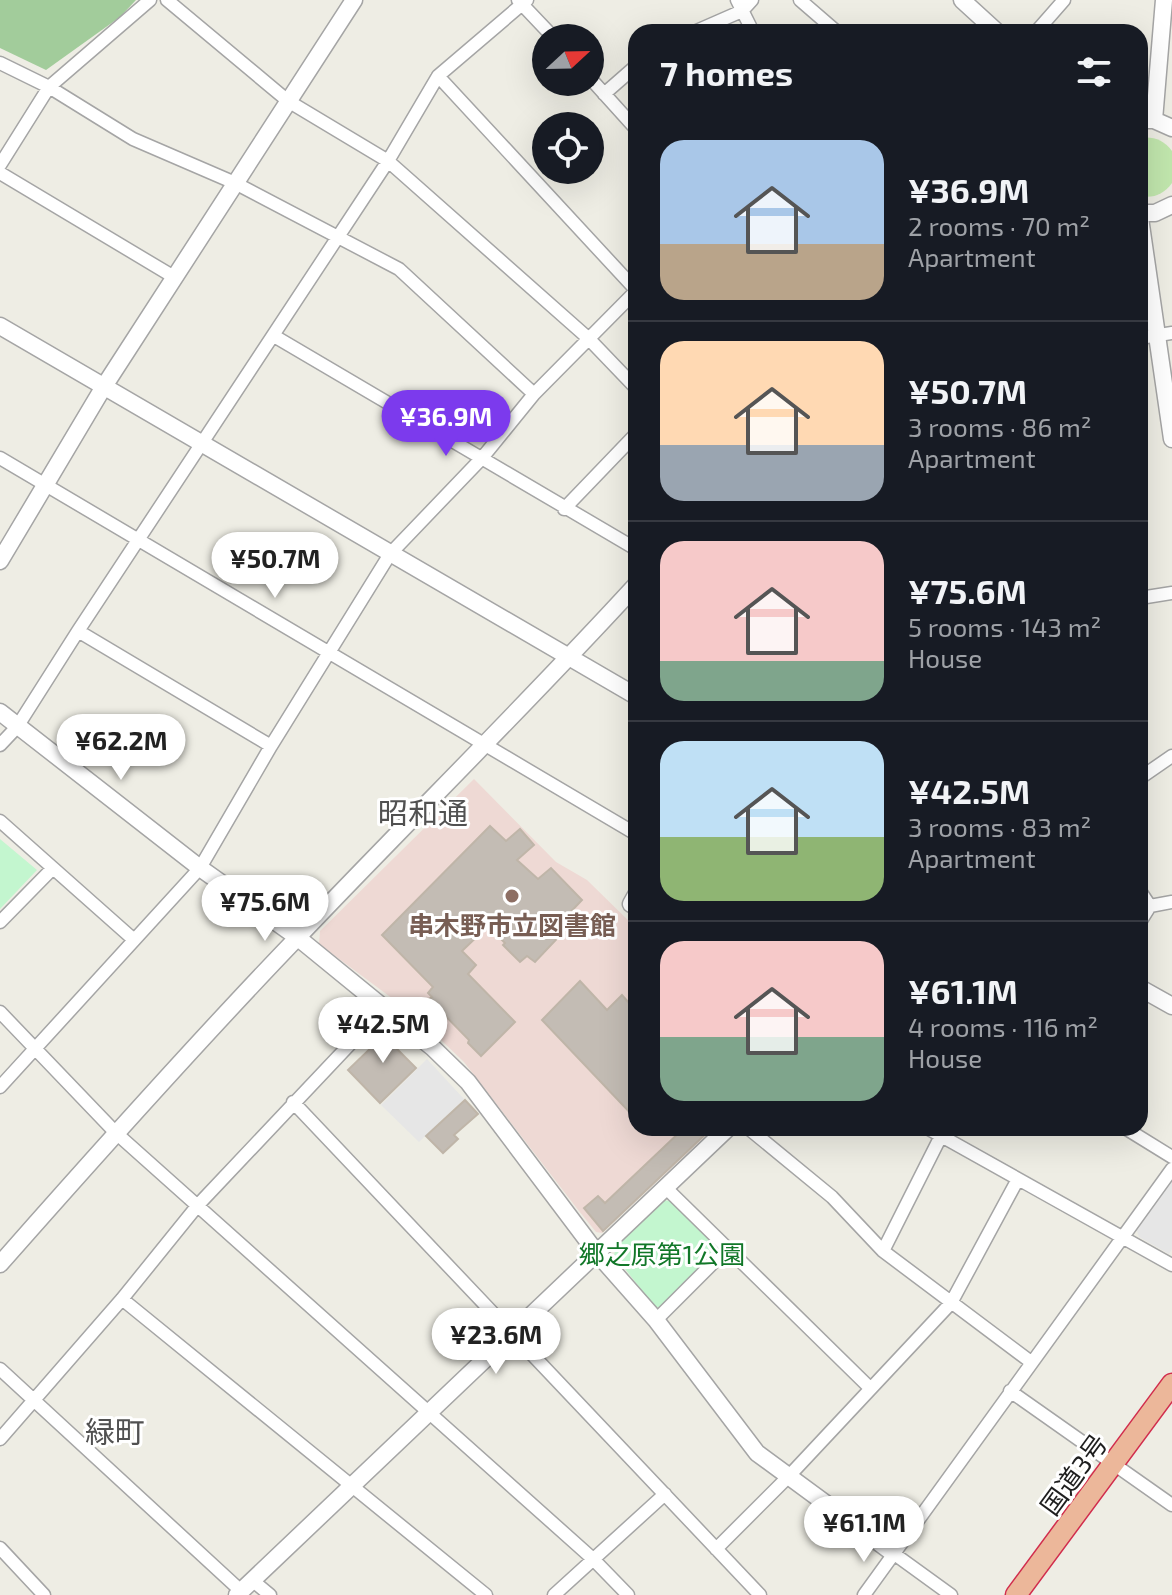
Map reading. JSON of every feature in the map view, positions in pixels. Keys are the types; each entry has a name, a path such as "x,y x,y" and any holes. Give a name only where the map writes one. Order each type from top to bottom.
{"highway":[{"name":"国道3号","path":"1016,1595 1172,1384"}],"street":[{"path":"0,165 49,87 150,0"},
{"path":"167,0 288,101 388,161 588,338 628,380"},
{"path":"0,561 103,388 354,0"},
{"path":"708,24 752,0"},
{"path":"800,0 828,24"},
{"path":"962,0 988,24"},
{"path":"1043,24 1064,0"},
{"path":"1148,114 1168,0"},
{"path":"0,745 17,727 274,336 388,161 438,76 523,1 542,24"},
{"path":"740,5 749,24"},
{"path":"0,63 49,87 133,139 235,183 399,269 534,394"},
{"path":"628,73 604,94 628,120"},
{"path":"438,76 628,282"},
{"path":"1148,120 1172,128"},
{"path":"0,173 174,277"},
{"path":"1148,214 1172,205"},
{"path":"1148,275 1172,439"},
{"path":"0,1087 200,868 271,746 390,554 482,458 534,394 628,299"},
{"path":"0,326 628,691"},
{"path":"274,336 628,545"},
{"path":"564,509 628,442"},
{"path":"0,458 628,829"},
{"path":"1148,597 1172,593"},
{"path":"0,1264 297,937 485,747 628,594"},
{"path":"78,631 271,746"},
{"path":"0,712 200,868 297,937 433,1048 468,1082 596,1252 656,1320 757,1453 951,1595"},
{"path":"1148,772 1172,756"},
{"path":"0,821 133,939"},
{"path":"0,922 53,868"},
{"path":"1148,909 1150,906 1172,902"},
{"path":"1148,992 1172,1006"},
{"path":"0,1439 122,1299 198,1205 385,1007"},
{"path":"0,1012 116,1133 593,1559 628,1595"},
{"path":"293,1102 757,1594"},
{"path":"243,1589 719,1136"},
{"path":"758,1136 832,1197 883,1251 1031,1362"},
{"path":"883,1251 941,1136"},
{"path":"949,1136 1018,1179 1172,1265"},
{"path":"1138,1136 1172,1157"},
{"path":"864,1595 1172,1169"},
{"path":"716,1549 951,1303 1018,1179"},
{"path":"665,1187 870,1388"},
{"path":"656,1320 727,1249"},
{"path":"122,1299 486,1595"},
{"path":"0,1369 243,1589 270,1595"},
{"path":"1010,1391 1172,1505"},
{"path":"554,1595 665,1494"},
{"path":"0,1548 44,1595"}],"shaded area":[{"path":"474,779 556,862 587,880 628,920 628,1136 705,1136 602,1233 596,1232 464,1062 416,1016 319,944 320,931"},
{"path":"427,1059 464,1099 419,1142 381,1105"},
{"path":"1172,1180 1172,1249 1169,1254 1139,1237 1136,1228"}],"green space":[{"path":"0,0 136,0 120,17 46,70 0,48"},
{"path":"1148,138 1158,140 1172,151 1172,183 1148,197"},
{"path":"0,839 37,870 0,909"},
{"name":"郷之原第1公園","path":"663,1200 670,1201 714,1244 715,1253 662,1307 655,1307 614,1255 617,1244"}],"building":[{"path":"490,826 506,841 520,829 534,845 517,860 538,879 551,868 582,900 562,921 568,927 535,962 527,956 520,962 488,926 462,951 476,965 468,974 515,1022 481,1056 429,999 432,997 428,993 433,987 382,935"},
{"path":"580,981 607,1010 622,995 628,1002 628,1111 542,1020"},
{"path":"384,1023 402,1040 395,1047 416,1068 380,1103 348,1070 376,1043 371,1038"},
{"path":"465,1100 478,1114 454,1135 458,1139 443,1153 426,1136"},
{"path":"676,1136 704,1136 603,1231 584,1208 598,1196 605,1203"}],"place":[{"name":"串木野市立図書館","path":"512,896"}],"district":[{"name":"昭和通","path":"423,812"},
{"name":"緑町","path":"115,1431"}]}
